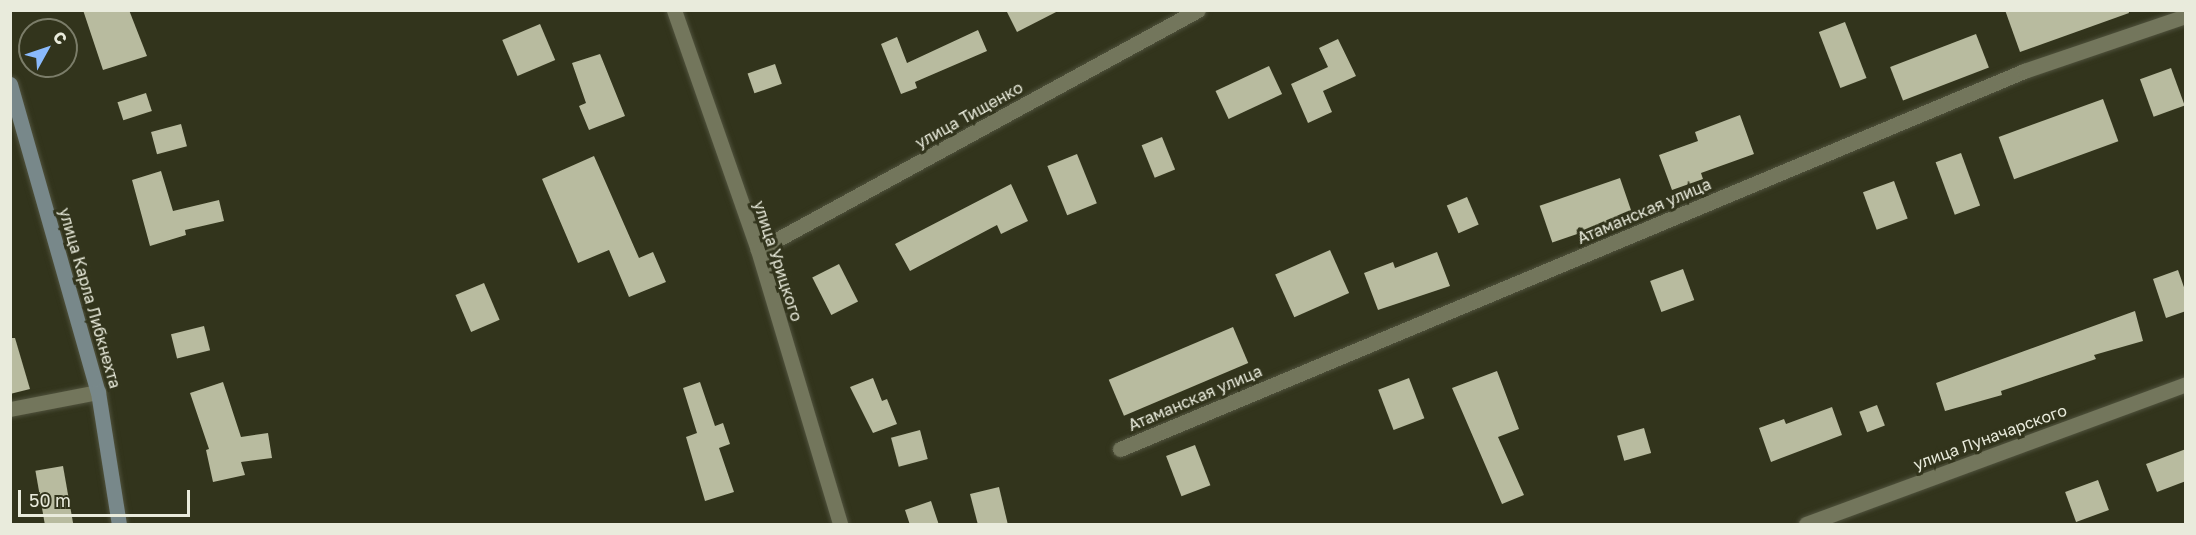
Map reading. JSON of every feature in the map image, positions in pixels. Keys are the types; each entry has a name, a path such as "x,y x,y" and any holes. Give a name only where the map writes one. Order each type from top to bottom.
{"main road":[{"name":"улица Карла Либкнехта","path":"10,84 98,393 119,525"}],"street":[{"name":"улица Урицкого","path":"674,10 758,250 840,525"},
{"name":"улица Тищенко","path":"758,250 1198,10"},
{"name":"Атаманская улица","path":"1120,449 2024,71 2186,16"},
{"name":"улица Луначарского","path":"1806,525 2186,384"},
{"path":"10,409 98,393"}],"building":[{"path":"83,10 129,10 147,56 103,70"},
{"path":"1006,10 1060,10 1017,32"},
{"path":"2005,10 2128,10 2129,13 2020,52"},
{"path":"1845,22 1867,78 1840,88 1819,32"},
{"path":"540,24 555,60 517,76 502,40"},
{"path":"978,30 987,51 915,82 917,88 901,94 881,44 897,37 907,63"},
{"path":"1976,34 1989,68 1903,101 1890,67"},
{"path":"1338,39 1356,76 1323,91 1332,112 1308,123 1291,84 1328,67 1319,48"},
{"path":"600,54 625,116 589,130 579,106 586,103 572,63"},
{"path":"775,64 782,84 754,93 748,73"},
{"path":"1269,66 1282,94 1229,119 1216,91"},
{"path":"2171,68 2185,106 2154,117 2140,79"},
{"path":"146,93 152,111 123,120 117,102"},
{"path":"2103,99 2118,141 2014,179 1999,137"},
{"path":"1740,115 1754,154 1701,173 1703,179 1672,190 1659,155 1698,141 1695,132"},
{"path":"181,124 187,146 157,154 151,132"},
{"path":"1162,137 1175,169 1155,178 1142,145"},
{"path":"1961,153 1980,206 1955,215 1936,162"},
{"path":"1077,154 1097,203 1067,215 1047,166"},
{"path":"594,156 639,258 653,252 666,282 629,297 609,250 578,263 542,179"},
{"path":"161,171 173,211 219,200 224,221 185,230 186,235 150,246 132,180"},
{"path":"1620,178 1633,215 1552,243 1540,206"},
{"path":"1894,181 1908,219 1877,230 1863,192"},
{"path":"1011,184 1028,221 1001,234 997,225 910,271 895,244"},
{"path":"1467,197 1479,225 1458,233 1447,206"},
{"path":"1330,250 1349,293 1294,317 1275,274"},
{"path":"1437,252 1450,286 1378,310 1364,273 1393,262 1395,268"},
{"path":"839,264 858,301 831,315 812,278"},
{"path":"1683,269 1694,300 1661,312 1650,281"},
{"path":"2178,270 2186,293 2186,311 2166,318 2153,279"},
{"path":"484,283 500,320 471,332 455,295"},
{"path":"2135,311 2143,341 2094,355 2096,359 2001,391 2002,395 1945,411 1936,383"},
{"path":"204,326 210,350 177,358 171,334"},
{"path":"1233,327 1248,363 1124,416 1109,380"},
{"path":"10,338 15,338 30,389 10,394"},
{"path":"1497,371 1519,429 1498,437 1524,495 1502,504 1452,388"},
{"path":"873,378 882,401 887,399 897,424 873,433 850,387"},
{"path":"1409,378 1424,418 1394,430 1378,390"},
{"path":"223,382 241,437 268,433 272,458 241,462 245,475 213,482 206,450 209,449 190,393"},
{"path":"700,382 715,426 723,423 730,444 719,448 734,492 705,501 686,437 697,433 683,388"},
{"path":"1877,405 1885,426 1867,432 1859,412"},
{"path":"1832,407 1842,435 1771,462 1759,428 1784,419 1786,424"},
{"path":"1644,428 1651,453 1624,461 1617,436"},
{"path":"920,430 928,459 899,467 891,438"},
{"path":"1195,445 1210,485 1181,496 1166,456"},
{"path":"2186,449 2186,481 2157,492 2146,464"},
{"path":"63,466 73,524 45,524 35,471"},
{"path":"2098,480 2109,510 2076,522 2065,492"},
{"path":"999,487 1008,525 978,525 970,494"},
{"path":"931,501 939,525 910,525 905,510"}]}
